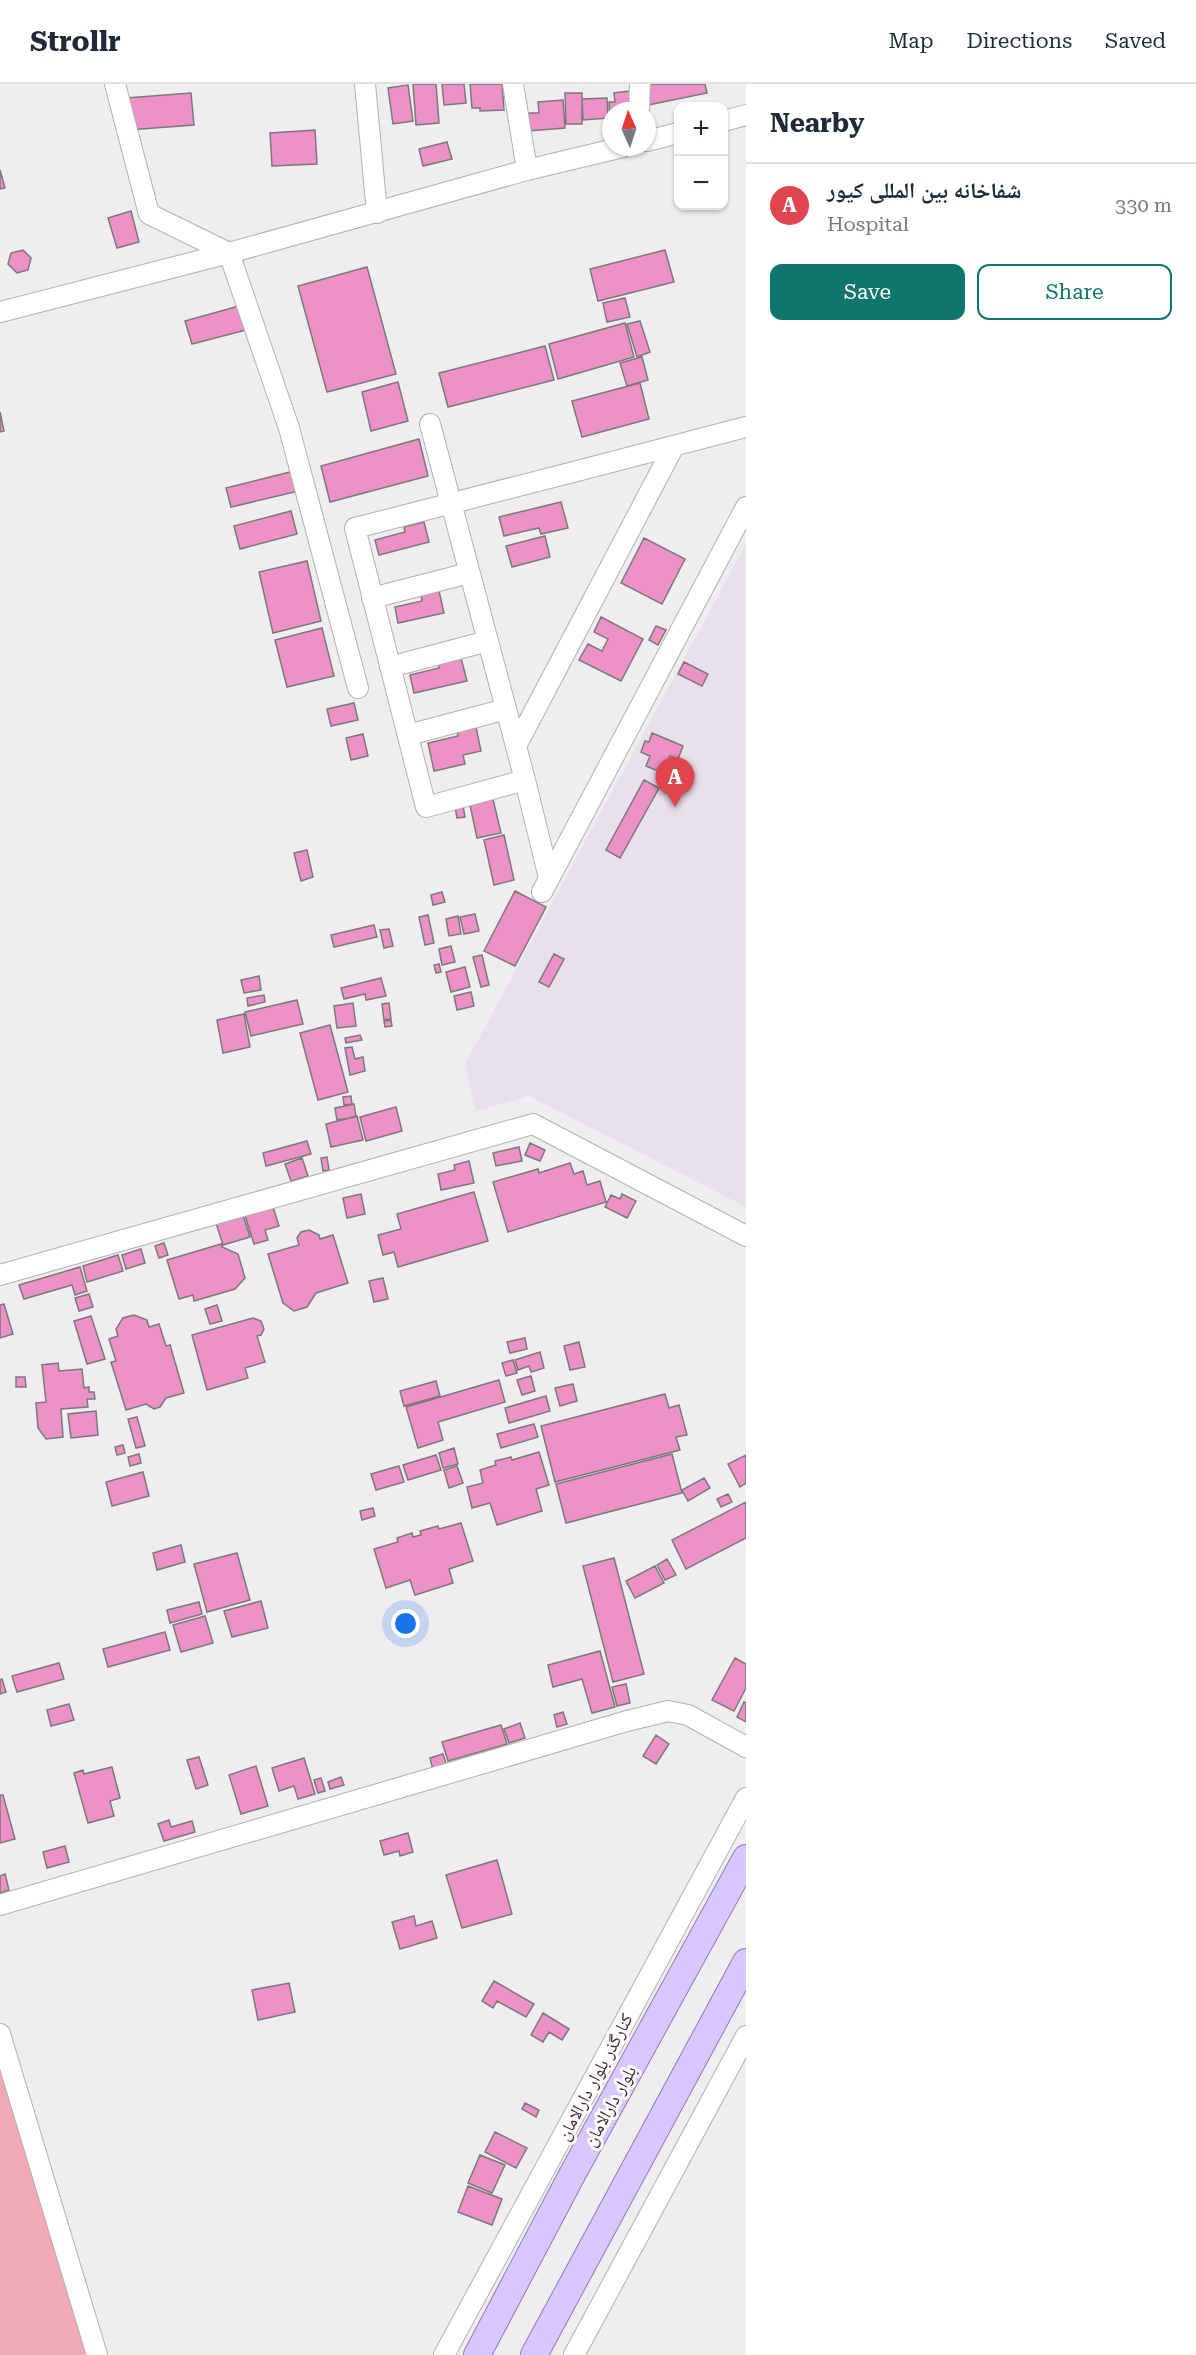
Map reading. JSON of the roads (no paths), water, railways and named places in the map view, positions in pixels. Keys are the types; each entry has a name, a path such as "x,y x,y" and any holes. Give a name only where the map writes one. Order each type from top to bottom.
{"main road":[{"name":"بلوار دارالامان","path":"477,2355 578,2163 746,1858"},
{"path":"534,2355 746,1962"}],"street":[{"path":"115,84 149,214 229,253 289,428 358,688"},
{"path":"365,84 377,213"},
{"path":"513,84 527,170"},
{"path":"639,102 640,84"},
{"path":"728,120 746,115"},
{"path":"656,139 674,134"},
{"path":"0,312 229,253 527,170 602,152"},
{"path":"430,424 525,780 546,885 746,507"},
{"path":"525,780 426,807 355,528 746,427"},
{"path":"516,746 674,446"},
{"path":"372,598 469,573"},
{"path":"390,666 488,641"},
{"path":"408,735 506,709"},
{"path":"0,1275 533,1124 746,1236"},
{"path":"0,1905 627,1721 668,1711 688,1715 746,1747"},
{"name":"کنارگذر بلوار دارالامان","path":"444,2355 746,1798"},
{"path":"0,2034 97,2355"},
{"path":"574,2355 746,2036"}],"place":[{"name":"شفاخانه بین المللی کیور","path":"675,807"}]}
